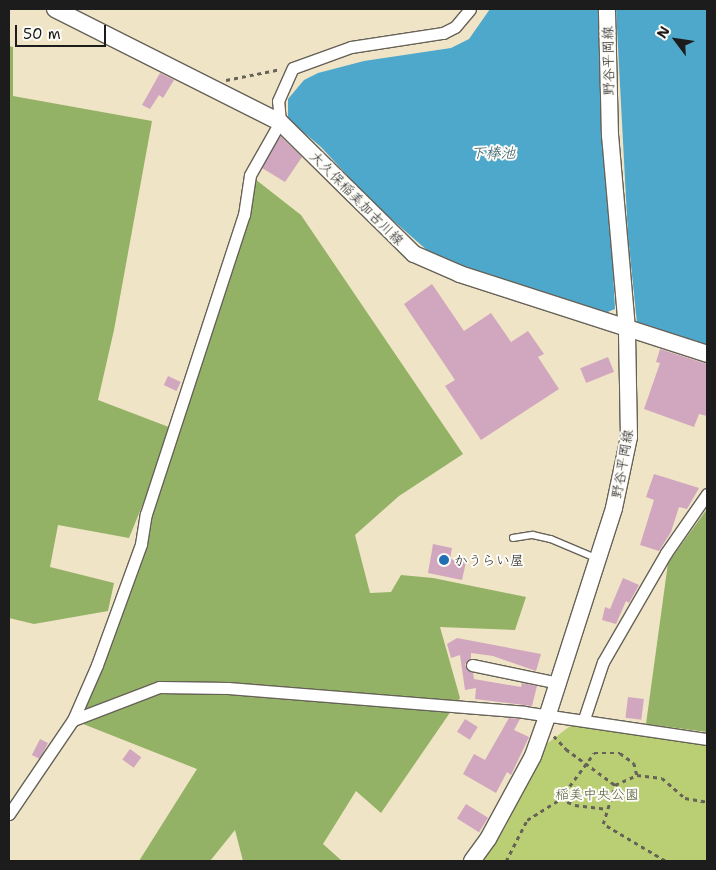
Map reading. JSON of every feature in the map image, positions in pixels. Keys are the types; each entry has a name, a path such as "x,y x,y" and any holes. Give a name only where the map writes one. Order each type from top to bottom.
{"main road":[{"name":"大久保稲美加古川線","path":"55,9 208,84 280,122 414,254 460,274 707,354"},
{"name":"野谷平岡線","path":"472,861 488,839 533,756 548,724 558,682 614,508 629,437 627,328 610,136 607,9"}],"street":[{"path":"9,814 73,720 98,665 141,544 146,514 244,215 250,175 280,122 278,101 293,68 352,47 443,33 454,27 470,9"},
{"path":"584,719 603,662 666,553 707,494"},
{"path":"472,665 558,682"},
{"path":"73,720 159,687 168,687 294,693 548,724 584,719 707,739"}],"lane":[{"path":"513,538 533,535 551,539 598,559"}],"path":[{"path":"208,84 293,68"},
{"path":"548,724 566,748 615,785"},
{"path":"506,861 526,820 560,799 594,753 620,753 634,762 637,775"},
{"path":"665,861 604,824 606,809 615,785 637,775 662,778 686,798 707,802"},
{"path":"560,799 575,805 606,809"}],"green space":[{"path":"9,46 13,47 13,96 152,121 114,330 98,400 174,429 250,175 301,215 463,454 399,496 355,535 370,593 391,592 401,575 433,578 526,597 515,630 440,627 460,698 381,813 356,791 323,844 342,861 243,861 235,830 210,861 139,861 197,769 73,720 123,596 173,430 129,538 58,525 50,567 114,583 108,611 34,624 9,618"},
{"path":"707,509 707,732 646,724 668,563"},
{"name":"稲美中央公園","path":"574,723 707,743 707,861 483,861 506,826 544,746"}],"water":[{"name":"下棒池","path":"490,9 599,9 615,309 605,313 471,269 428,251 372,202 321,147 288,119 288,99 304,80 318,73 364,61 451,48 469,39"},
{"path":"616,9 707,9 707,350 648,330 637,323 628,236"}],"building":[{"path":"160,73 174,80 163,98 159,95 150,109 142,105"},
{"path":"280,136 302,157 285,182 262,168"},
{"path":"432,284 464,331 491,313 511,342 528,331 544,354 538,357 559,389 481,440 445,386 455,380 404,304"},
{"path":"660,349 707,364 707,416 699,414 694,427 644,409 660,363 656,362"},
{"path":"608,357 614,372 586,383 580,368"},
{"path":"168,376 181,382 176,391 164,385"},
{"path":"654,474 699,488 687,509 679,507 671,532 659,551 640,545 654,500 646,497"},
{"name":"かうらい屋","path":"433,544 452,548 450,559 466,562 462,580 428,573"},
{"path":"623,578 639,585 629,603 626,601 616,624 602,620 605,607 610,609"},
{"path":"457,638 541,654 536,671 493,656 471,653 471,658 465,664 467,670 473,673 474,679 521,687 522,683 537,686 532,706 475,699 476,688 465,690 460,655 451,658 447,644"},
{"path":"628,697 644,699 641,720 625,718"},
{"path":"509,718 520,719 514,730 529,737 511,775 507,772 496,793 463,774 474,754 485,760"},
{"path":"465,719 478,727 470,740 457,732"},
{"path":"40,739 48,743 40,759 32,755"},
{"path":"130,749 141,757 134,768 122,760"},
{"path":"466,804 488,818 479,832 457,818"}],"place":[{"name":"かうらい屋","path":"444,560"}]}
